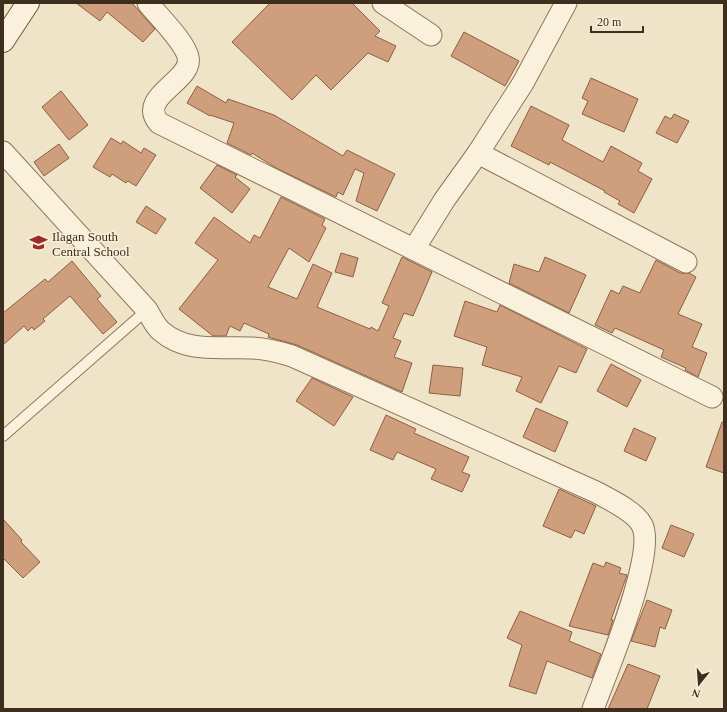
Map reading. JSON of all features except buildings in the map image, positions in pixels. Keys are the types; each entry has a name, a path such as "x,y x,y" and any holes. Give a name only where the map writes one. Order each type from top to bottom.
{"street":[{"path":"3,40 28,3"},
{"path":"148,3 184,48 189,59 187,68 156,101 152,111 154,118 159,123 712,397"},
{"path":"383,3 431,34"},
{"path":"414,249 445,199 478,153 523,83 566,3"},
{"path":"3,152 147,310 160,330 169,337 186,344 207,349 252,348 271,350 292,356 579,484 606,498 638,518 643,527 645,537 641,569 632,605 593,709"},
{"path":"478,153 686,262"}],"lane":[{"path":"3,436 147,310"}],"place":[{"name":"Ilagan South Central School","path":"39,243"}]}
